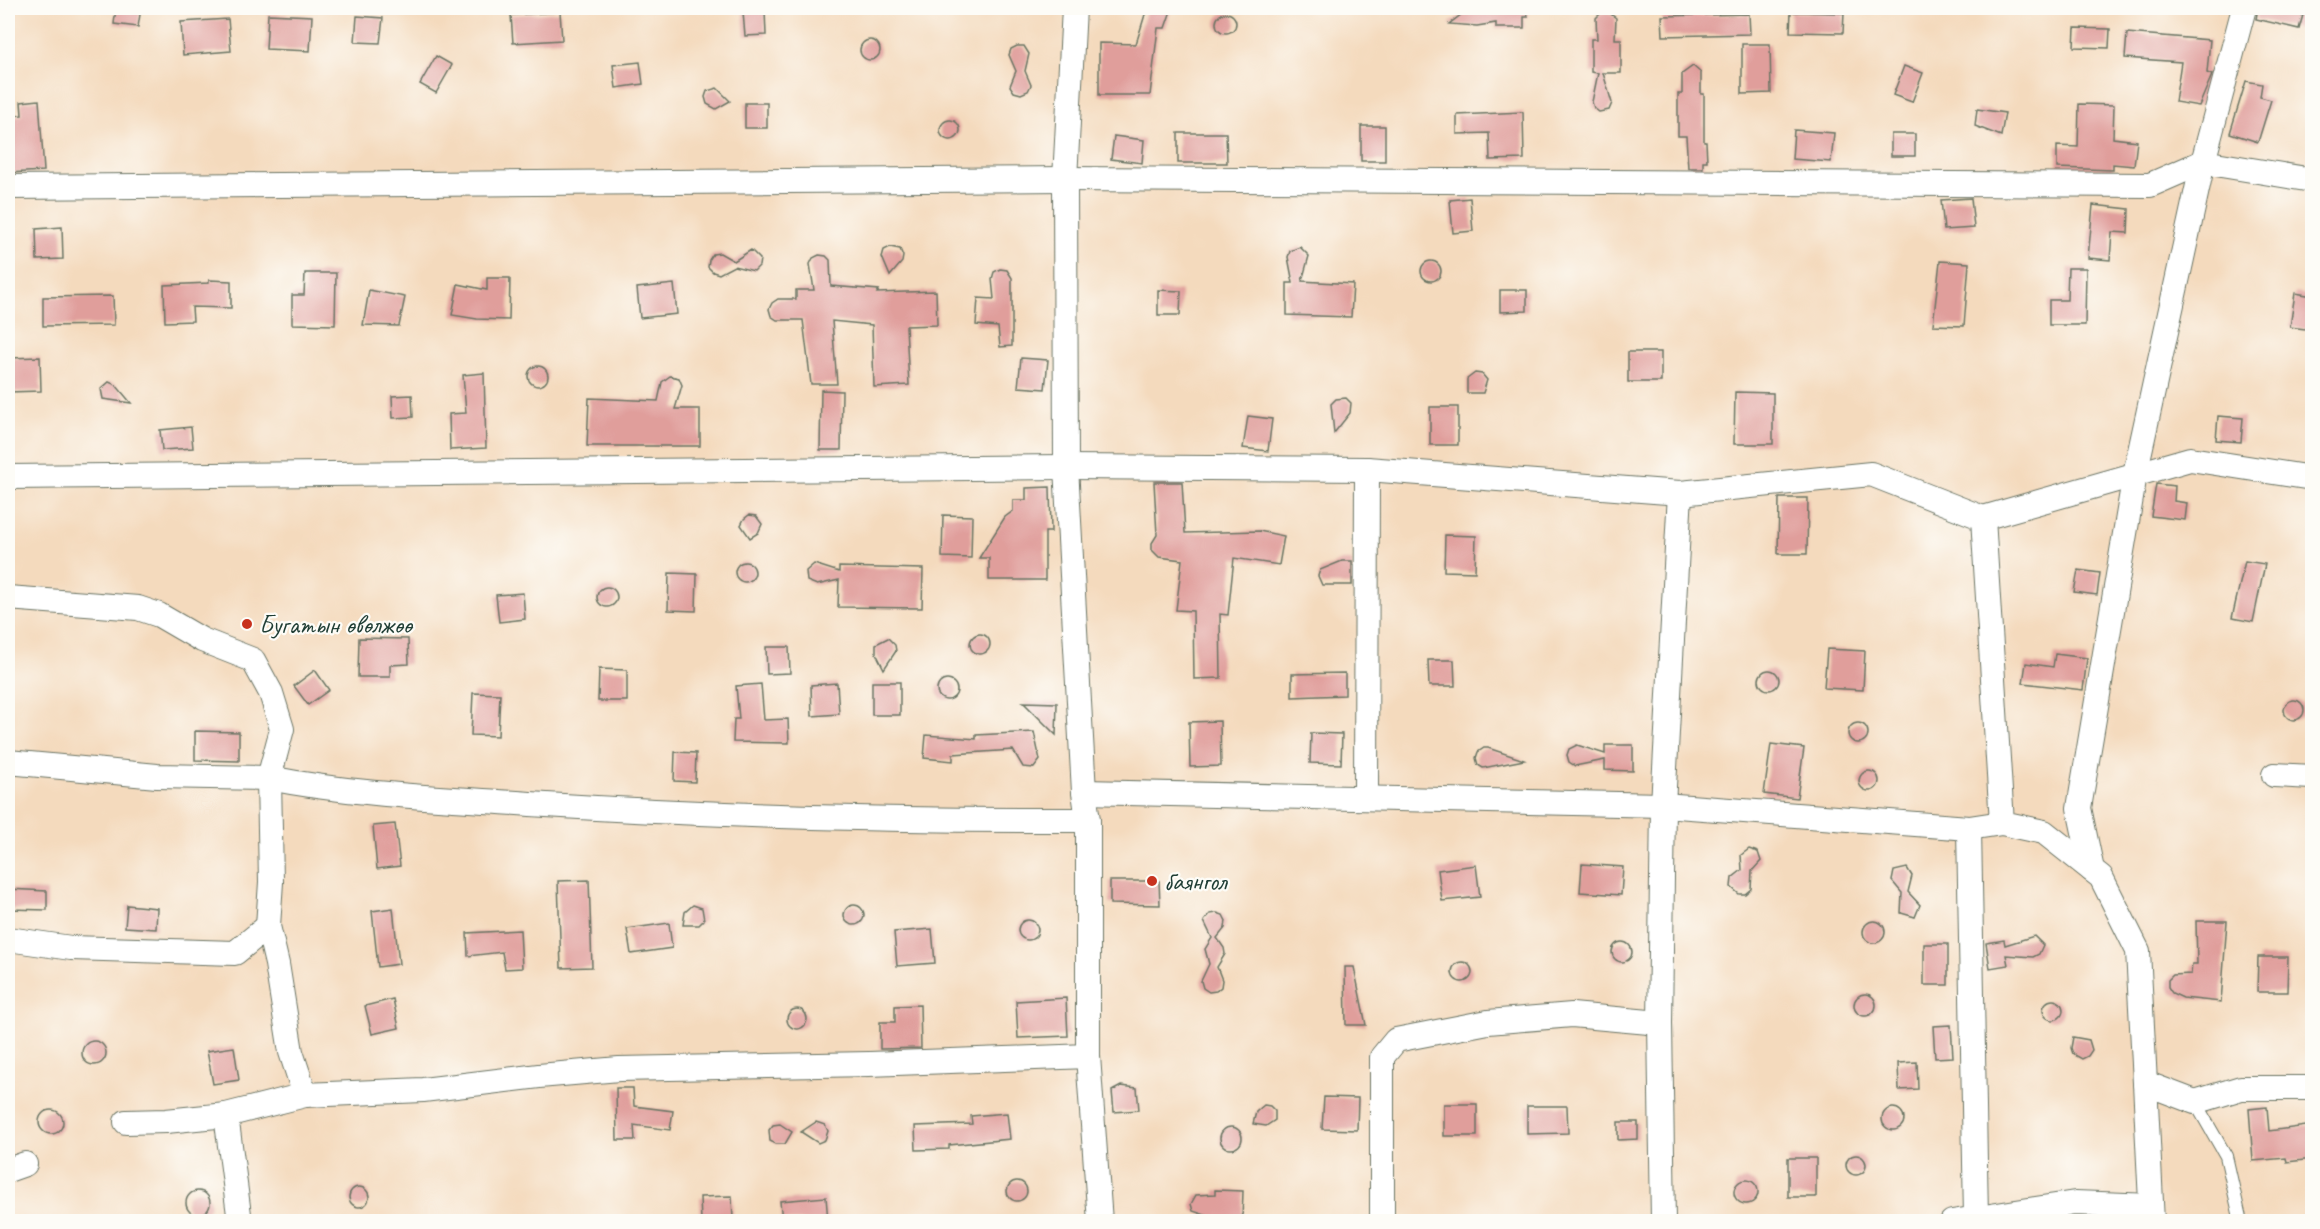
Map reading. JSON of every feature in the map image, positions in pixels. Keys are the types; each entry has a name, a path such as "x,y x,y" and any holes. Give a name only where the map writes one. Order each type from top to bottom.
{"street":[{"path":"1074,8 1065,179 1066,467 1084,792 1088,820 1088,1056 1100,1221"},
{"path":"2092,870 2079,808 2135,474 2203,162 2244,8"},
{"path":"8,187 1065,179 2150,185 2203,162 2313,180"},
{"path":"8,477 1066,467 1367,469 1680,493 1871,474 1983,518 2190,459 2313,478"},
{"path":"1366,798 1367,469"},
{"path":"1663,1221 1660,1023 1663,805 1680,493"},
{"path":"1983,518 2002,823"},
{"path":"8,598 138,608 159,615 202,640 254,660 271,693 282,729 268,778 271,882 268,926 277,964 291,1052 305,1095"},
{"path":"8,762 157,776 268,778 328,790 671,813 944,820 1088,820"},
{"path":"2274,775 2313,777"},
{"path":"1084,792 1663,805 1969,828 2002,823 2044,832 2101,877 2138,951 2151,1214 2074,1203 1952,1221"},
{"path":"1969,828 1976,1218"},
{"path":"8,939 71,948 234,953 268,926"},
{"path":"1382,1221 1382,1057 1396,1040 1488,1022 1572,1015 1660,1023"},
{"path":"126,1122 226,1115 305,1095 423,1090 539,1076 619,1070 1088,1056"},
{"path":"2145,1083 2195,1102 2241,1088 2313,1088"},
{"path":"226,1115 240,1221"}],"lane":[{"path":"2195,1102 2226,1156 2241,1221"}],"building":[{"path":"116,8 141,8 138,27 114,24"},
{"path":"1147,8 1172,8 1165,28 1158,28 1150,95 1099,95 1099,43 1136,44"},
{"path":"1470,8 1527,8 1528,17 1524,17 1524,28 1496,28 1496,23 1477,26 1449,24"},
{"path":"2258,8 2305,8 2299,29 2256,19"},
{"path":"765,11 766,35 745,36 743,12"},
{"path":"560,12 562,40 513,43 511,15"},
{"path":"1608,12 1616,18 1615,39 1621,39 1621,73 1603,73 1612,103 1609,110 1599,112 1594,108 1592,102 1598,73 1591,72 1591,39 1597,39 1596,18 1601,13"},
{"path":"1791,12 1844,13 1843,33 1790,32"},
{"path":"1222,13 1230,13 1236,19 1236,27 1230,33 1222,33 1216,27 1216,19"},
{"path":"268,14 312,16 310,51 266,49"},
{"path":"1749,14 1750,34 1663,36 1662,16"},
{"path":"357,16 383,18 380,43 355,42"},
{"path":"228,19 231,51 183,55 181,22"},
{"path":"2075,28 2110,29 2109,48 2074,47"},
{"path":"2127,33 2210,40 2207,73 2212,75 2199,106 2175,102 2181,62 2125,58"},
{"path":"866,40 874,40 880,46 880,54 874,60 866,60 860,54 860,46"},
{"path":"1742,44 1770,44 1771,93 1742,94"},
{"path":"1024,46 1029,54 1025,71 1031,85 1028,91 1021,94 1014,92 1010,86 1016,71 1009,55 1011,49"},
{"path":"436,56 452,65 436,93 420,84"},
{"path":"640,62 643,84 616,88 613,65"},
{"path":"1693,66 1701,73 1701,94 1704,94 1704,142 1706,142 1707,161 1703,161 1703,168 1688,168 1686,136 1678,136 1678,94 1682,94 1682,74"},
{"path":"1904,66 1923,73 1912,102 1893,95"},
{"path":"2246,81 2262,84 2260,97 2271,100 2258,142 2230,133"},
{"path":"717,88 730,101 716,109 707,104 705,97 707,91"},
{"path":"39,100 44,171 8,173 8,116 22,115 21,102"},
{"path":"745,103 767,103 767,128 745,128"},
{"path":"2079,104 2114,105 2113,138 2137,141 2134,166 2113,164 2113,170 2057,168 2057,146 2078,147"},
{"path":"1977,109 2005,113 2001,136 1975,126"},
{"path":"1523,112 1524,159 1490,160 1489,133 1457,134 1457,115"},
{"path":"946,120 954,120 960,126 960,134 954,140 946,140 940,134 940,126"},
{"path":"1361,126 1385,126 1385,161 1361,161"},
{"path":"1794,130 1834,133 1831,162 1792,159"},
{"path":"1178,133 1226,133 1227,163 1178,163"},
{"path":"1891,134 1915,134 1915,156 1891,156"},
{"path":"1114,136 1144,140 1142,163 1111,159"},
{"path":"1470,198 1473,231 1453,233 1450,200"},
{"path":"1971,198 1974,228 1944,230 1941,200"},
{"path":"2093,205 2129,209 2128,233 2112,232 2110,260 2088,258"},
{"path":"62,227 63,259 37,260 36,229"},
{"path":"890,247 900,249 903,256 902,262 890,276 882,257 884,250"},
{"path":"1300,247 1309,256 1302,281 1353,284 1351,317 1287,315 1287,283 1293,283 1288,257 1290,251"},
{"path":"751,250 760,259 759,266 754,271 734,266 719,274 708,267 713,254 720,253 734,261"},
{"path":"819,255 826,256 830,260 831,286 879,290 877,293 936,291 937,325 906,326 909,385 874,387 872,325 832,321 837,384 811,384 803,320 777,320 771,316 769,309 778,299 796,299 796,290 814,290 810,264 813,258"},
{"path":"1427,261 1435,261 1441,267 1441,275 1435,281 1427,281 1421,275 1421,267"},
{"path":"1940,261 1969,263 1964,326 1933,325"},
{"path":"2068,268 2086,268 2085,325 2049,325 2049,300 2067,300"},
{"path":"1000,269 1007,270 1012,278 1012,346 1000,347 998,327 976,325 978,298 994,299 992,279 994,272"},
{"path":"305,273 336,273 335,325 292,324 292,295 304,295"},
{"path":"487,278 510,278 509,320 477,319 452,315 458,284 487,290"},
{"path":"209,280 231,281 231,308 192,307 193,321 165,322 164,285 209,283"},
{"path":"674,284 677,314 640,318 637,288"},
{"path":"369,290 405,297 399,326 363,325"},
{"path":"1158,290 1181,291 1180,315 1158,315"},
{"path":"1500,290 1527,290 1527,311 1500,312"},
{"path":"2295,293 2313,296 2313,330 2290,327"},
{"path":"113,296 114,325 43,326 43,297"},
{"path":"1628,352 1661,352 1661,382 1628,382"},
{"path":"40,357 41,391 8,392 8,358"},
{"path":"1021,358 1048,360 1045,389 1018,387"},
{"path":"534,366 542,366 548,372 548,380 542,386 534,386 528,380 528,372"},
{"path":"484,373 486,448 450,450 449,414 466,413 463,375"},
{"path":"1475,373 1482,374 1487,380 1483,393 1467,393 1467,379"},
{"path":"670,376 679,378 682,385 675,409 700,409 700,446 587,446 589,398 658,401 662,382"},
{"path":"109,382 116,385 131,403 103,399 101,389"},
{"path":"821,390 842,391 841,450 820,450"},
{"path":"1735,392 1773,393 1773,444 1734,444"},
{"path":"412,395 413,417 393,418 392,396"},
{"path":"1346,398 1351,403 1350,413 1334,433 1331,404 1336,399"},
{"path":"1430,407 1458,407 1458,445 1430,445"},
{"path":"1248,416 1272,419 1268,451 1243,448"},
{"path":"2218,416 2243,418 2241,442 2216,440"},
{"path":"191,427 193,448 162,450 160,430"},
{"path":"1154,482 1182,482 1185,533 1259,531 1284,536 1279,565 1234,558 1228,615 1220,614 1221,678 1194,679 1193,611 1176,610 1182,560 1159,557 1152,550 1152,543 1157,535"},
{"path":"2156,484 2175,486 2174,501 2187,503 2185,520 2151,516"},
{"path":"1050,487 1051,532 1045,532 1045,580 989,580 989,558 979,558 1005,517 1013,511 1013,500 1026,500 1026,488"},
{"path":"1779,498 1808,498 1807,554 1778,554"},
{"path":"749,515 756,516 762,524 758,533 750,538 741,525"},
{"path":"943,515 972,516 971,558 942,557"},
{"path":"1445,535 1476,536 1475,572 1444,571"},
{"path":"1342,561 1352,561 1352,585 1322,585 1318,576 1320,570"},
{"path":"2245,561 2265,564 2253,622 2232,618"},
{"path":"741,562 749,562 755,568 755,576 749,582 741,582 735,576 735,568"},
{"path":"814,564 839,572 839,567 923,569 922,608 838,607 839,580 817,585 807,581 806,571"},
{"path":"2078,570 2100,573 2097,595 2074,592"},
{"path":"669,573 697,574 696,611 668,610"},
{"path":"603,587 611,587 617,593 617,601 611,607 603,607 597,601 597,593"},
{"path":"523,593 525,619 499,622 496,595"},
{"path":"976,634 984,634 990,640 990,648 984,654 976,654 970,648 970,640"},
{"path":"359,638 408,639 409,664 390,665 390,677 358,677"},
{"path":"888,638 895,645 896,651 884,669 876,653 876,644"},
{"path":"766,647 789,647 790,673 767,674"},
{"path":"1827,649 1865,651 1863,690 1824,688"},
{"path":"2055,654 2087,658 2083,690 2023,683 2026,663 2053,667"},
{"path":"1428,660 1454,660 1455,686 1429,686"},
{"path":"599,669 627,670 627,701 598,701"},
{"path":"315,670 329,690 308,705 294,686"},
{"path":"1765,670 1773,670 1779,676 1779,684 1773,690 1765,690 1759,684 1759,676"},
{"path":"1345,673 1345,695 1292,697 1292,674"},
{"path":"943,680 951,680 957,686 957,694 951,700 943,700 937,694 937,686"},
{"path":"872,682 900,682 900,715 872,715"},
{"path":"837,683 839,714 812,716 811,685"},
{"path":"761,684 764,720 788,719 789,743 733,742 734,719 739,719 736,686"},
{"path":"473,693 500,694 498,736 471,735"},
{"path":"2290,700 2298,700 2304,706 2304,714 2298,720 2290,720 2284,714 2284,706"},
{"path":"1023,702 1057,703 1056,735"},
{"path":"1220,721 1221,766 1190,767 1189,722"},
{"path":"1854,723 1862,723 1868,729 1868,737 1862,743 1854,743 1848,737 1848,729"},
{"path":"195,731 239,732 239,761 195,760"},
{"path":"1034,732 1040,760 1034,768 1023,767 1013,750 953,754 953,761 924,758 926,735 976,739 976,735"},
{"path":"1311,733 1342,734 1341,764 1310,763"},
{"path":"1771,744 1804,748 1797,798 1764,794"},
{"path":"1577,745 1605,754 1605,745 1633,745 1633,771 1605,770 1605,760 1575,766 1569,762 1567,755 1569,749"},
{"path":"1484,748 1524,760 1483,768 1478,765 1476,758 1478,752"},
{"path":"675,752 696,753 695,782 674,781"},
{"path":"1865,771 1873,771 1879,777 1879,785 1873,791 1865,791 1859,785 1859,777"},
{"path":"395,824 400,866 377,869 373,826"},
{"path":"1749,849 1758,852 1761,861 1752,871 1751,889 1745,894 1739,894 1731,887 1732,878 1742,870 1741,855"},
{"path":"1582,864 1623,867 1621,895 1580,892"},
{"path":"1476,865 1480,897 1442,901 1438,870"},
{"path":"1907,868 1912,876 1908,892 1920,905 1915,917 1901,913 1902,893 1892,881 1894,871"},
{"path":"589,880 592,967 561,968 558,881"},
{"path":"1110,881 1159,881 1160,905 1110,904"},
{"path":"8,889 47,891 47,910 8,909"},
{"path":"127,905 157,908 156,929 125,927"},
{"path":"693,905 702,908 704,920 699,925 683,925 685,912"},
{"path":"850,905 858,905 864,911 864,919 858,925 850,925 844,919 844,911"},
{"path":"393,908 399,964 378,967 372,911"},
{"path":"1210,914 1223,915 1226,921 1225,928 1217,938 1225,954 1217,967 1222,980 1221,987 1209,992 1203,988 1201,981 1209,964 1205,949 1212,938 1204,921"},
{"path":"1024,920 1032,920 1038,926 1038,934 1032,940 1024,940 1018,934 1018,926"},
{"path":"1874,921 1884,928 1885,932 1878,942 1874,943 1864,936 1863,932 1870,922"},
{"path":"2196,921 2227,921 2221,1002 2183,998 2172,993 2168,987 2168,980 2173,975 2191,974 2192,964 2197,964"},
{"path":"669,923 672,948 631,954 627,929"},
{"path":"932,929 935,963 897,966 894,932"},
{"path":"520,930 522,968 505,969 502,952 468,956 467,933"},
{"path":"2034,936 2043,945 2039,954 2033,957 2006,955 2008,965 1990,968 1986,943 2004,940 2005,945"},
{"path":"1618,942 1626,942 1632,948 1632,956 1626,962 1618,962 1612,956 1612,948"},
{"path":"1924,944 1948,944 1948,985 1924,985"},
{"path":"2258,957 2288,957 2287,992 2257,992"},
{"path":"1458,962 1466,962 1472,968 1472,976 1466,982 1458,982 1452,976 1452,968"},
{"path":"1345,967 1354,967 1366,1025 1346,1025"},
{"path":"1865,994 1875,1001 1876,1005 1869,1015 1865,1016 1855,1009 1854,1005 1861,995"},
{"path":"1066,998 1068,1036 1018,1038 1016,1001"},
{"path":"393,999 399,1028 372,1034 365,1006"},
{"path":"2049,1000 2057,1000 2063,1006 2063,1014 2057,1020 2049,1020 2043,1014 2043,1006"},
{"path":"920,1005 921,1048 880,1049 880,1022 895,1022 895,1006"},
{"path":"793,1009 801,1009 807,1015 807,1023 801,1029 793,1029 787,1023 787,1015"},
{"path":"1951,1025 1953,1057 1935,1058 1933,1026"},
{"path":"2073,1037 2089,1040 2092,1050 2088,1056 2082,1059 2073,1054 2071,1048"},
{"path":"94,1041 99,1042 105,1048 105,1058 99,1064 94,1065 89,1064 83,1058 82,1053 83,1048 89,1042"},
{"path":"234,1047 239,1080 213,1084 207,1051"},
{"path":"1917,1062 1918,1089 1899,1090 1898,1063"},
{"path":"1121,1086 1137,1088 1139,1110 1114,1112 1112,1091"},
{"path":"616,1088 633,1088 634,1106 673,1111 670,1130 634,1125 635,1140 617,1140"},
{"path":"1324,1097 1358,1098 1357,1130 1322,1129"},
{"path":"1444,1104 1477,1104 1477,1136 1444,1136"},
{"path":"1264,1105 1270,1106 1275,1111 1275,1120 1266,1126 1253,1124 1256,1112"},
{"path":"1527,1106 1567,1106 1568,1133 1527,1134"},
{"path":"2267,1107 2269,1131 2313,1125 2313,1159 2287,1162 2286,1158 2253,1161 2249,1109"},
{"path":"1893,1108 1903,1115 1904,1119 1897,1129 1893,1130 1883,1123 1882,1119 1889,1109"},
{"path":"51,1110 56,1111 62,1117 62,1127 56,1133 51,1134 46,1133 40,1127 39,1122 40,1117 46,1111"},
{"path":"1007,1113 1010,1139 949,1145 949,1149 916,1150 915,1126 972,1124 971,1116"},
{"path":"816,1122 825,1125 828,1131 825,1140 818,1143 801,1132"},
{"path":"1618,1122 1638,1122 1638,1139 1618,1140"},
{"path":"780,1124 792,1132 785,1144 770,1141 769,1130 773,1125"},
{"path":"1231,1127 1241,1134 1242,1138 1235,1148 1231,1149 1221,1142 1220,1138 1227,1128"},
{"path":"1852,1155 1860,1155 1866,1161 1866,1169 1860,1175 1852,1175 1846,1169 1846,1161"},
{"path":"1788,1158 1816,1158 1816,1197 1788,1197"},
{"path":"1746,1180 1754,1184 1758,1192 1754,1200 1746,1204 1738,1200 1734,1192 1738,1184"},
{"path":"1013,1181 1021,1181 1027,1187 1027,1195 1021,1201 1013,1201 1007,1195 1007,1187"},
{"path":"359,1187 366,1190 369,1197 366,1204 359,1207 352,1204 349,1197 352,1190"},
{"path":"1215,1190 1243,1191 1242,1219 1214,1218 1193,1211 1191,1204 1196,1195 1215,1194"},
{"path":"198,1191 203,1192 209,1198 209,1208 203,1214 198,1215 193,1214 187,1208 186,1203 187,1198 193,1192"},
{"path":"732,1196 733,1221 701,1221 700,1197"},
{"path":"826,1197 828,1221 782,1221 780,1201"}],"place":[{"name":"Бугатын өвөлжөө","path":"247,624"},
{"name":"баянгол","path":"1152,881"}]}
